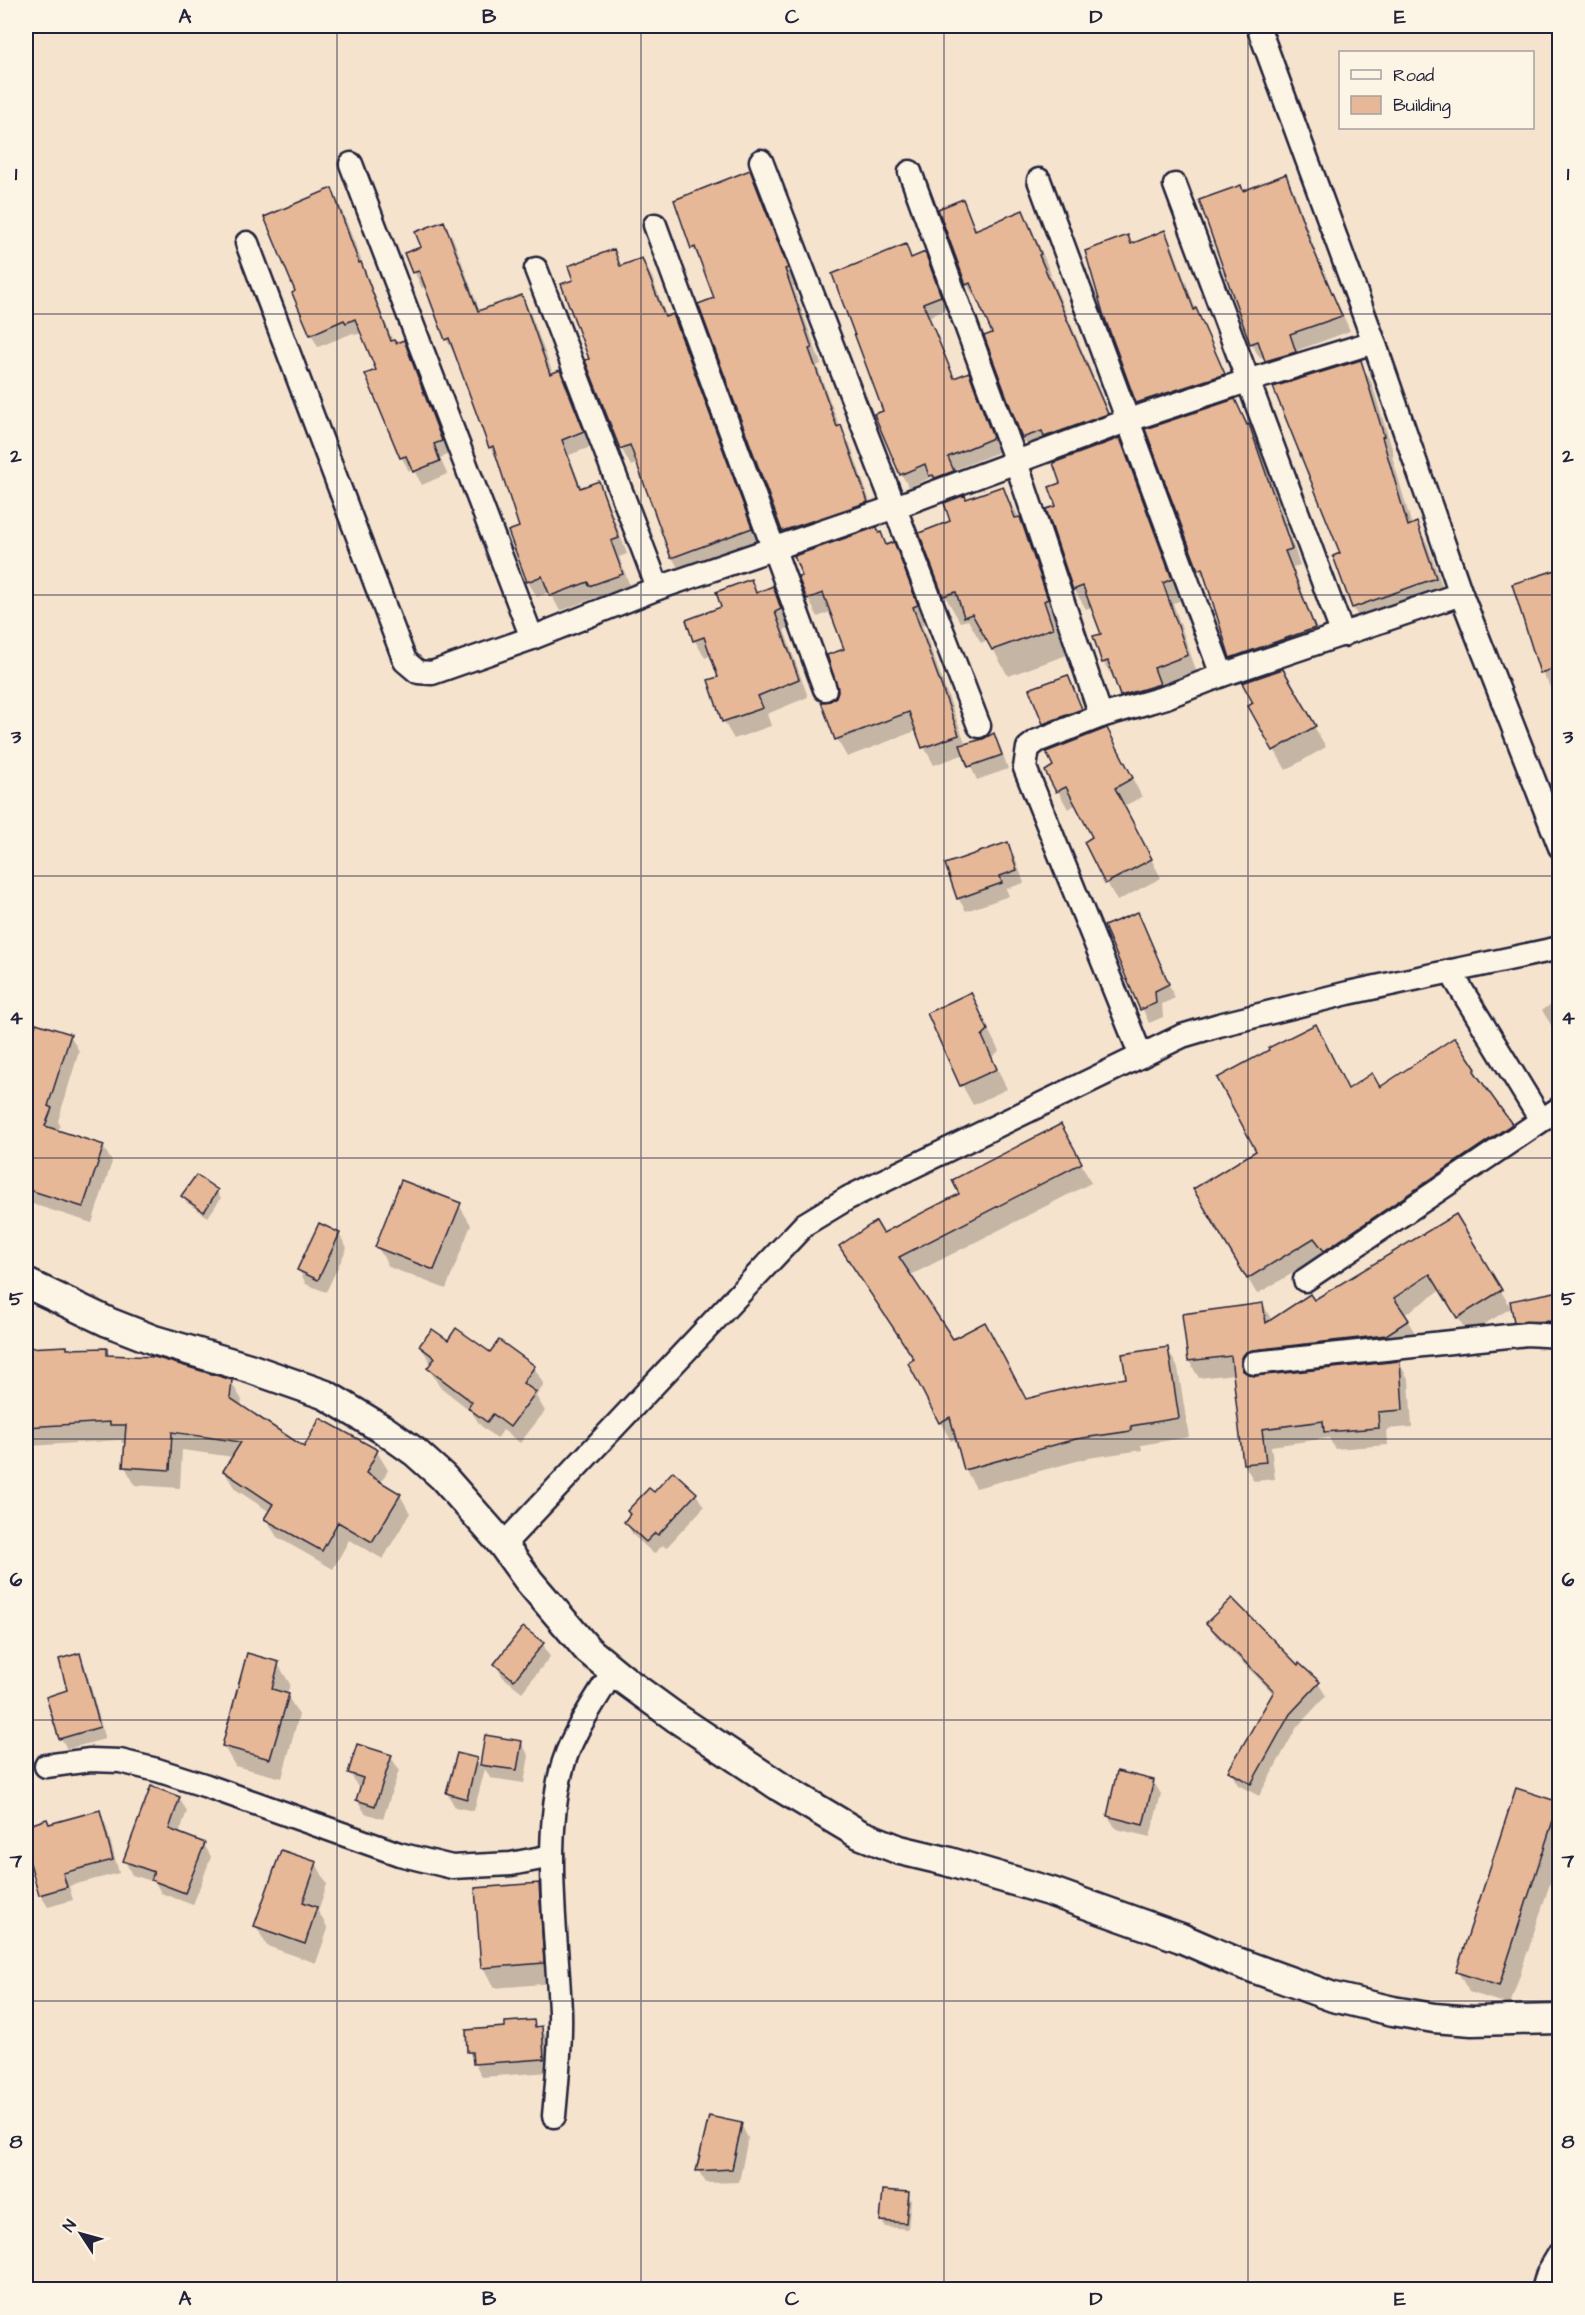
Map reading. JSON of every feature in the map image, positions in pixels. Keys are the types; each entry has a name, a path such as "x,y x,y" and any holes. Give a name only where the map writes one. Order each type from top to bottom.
{"street":[{"path":"1258,26 1374,342 1461,594 1560,847"},
{"path":"761,161 979,726"},
{"path":"351,164 532,638"},
{"path":"910,172 1016,462 1101,716"},
{"path":"1039,180 1222,675"},
{"path":"1175,185 1343,634"},
{"path":"655,225 825,689"},
{"path":"247,243 405,661 418,672 432,674 532,638 658,588 895,507 1129,420 1374,342"},
{"path":"536,269 658,588"},
{"path":"1142,1056 1024,768 1025,756 1032,744 1101,716 1166,697 1222,675 1461,594"},
{"path":"503,1545 805,1224 848,1198 1182,1036 1348,993 1560,948"},
{"path":"1305,1280 1550,1114 1450,971"},
{"path":"26,1283 108,1322 154,1340 249,1368 326,1395 384,1430 415,1452 443,1478 503,1545 529,1581 588,1650 675,1717 801,1799 860,1834 900,1850 1052,1892 1181,1938 1234,1961 1333,1997 1393,2012 1434,2018 1472,2021 1560,2019"},
{"path":"1254,1363 1527,1334 1560,1336"},
{"path":"554,2116 560,2047 552,1856 561,1772 574,1737 613,1671"},
{"path":"45,1766 90,1760 120,1761 207,1786 399,1854 452,1867 511,1864 552,1856"},
{"path":"1543,2289 1548,2273 1560,2253"}],"building":[{"path":"750,170 788,268 785,269 812,348 809,349 837,427 841,425 868,502 782,531 698,304 714,298 695,247 691,249 674,200"},
{"path":"1286,174 1311,244 1342,316 1290,334 1296,352 1265,361 1258,341 1250,344 1199,200 1241,185 1243,191"},
{"path":"332,188 391,341 394,340 396,343 404,340 442,441 434,444 440,461 413,472 406,456 400,458 365,374 376,370 355,319 346,323 344,320 310,335 292,293 295,291 264,217"},
{"path":"963,199 975,230 1023,210 1041,254 1039,255 1108,414 1044,437 1042,431 1022,438 984,336 992,333 970,283 966,285 938,209"},
{"path":"444,221 478,311 522,295 550,374 560,370 584,431 562,440 580,488 599,481 619,538 611,541 623,574 589,586 588,582 550,596 542,576 527,582 508,531 519,527 493,446 489,448 449,338 445,340 419,271 412,273 404,253 421,247 415,232"},
{"path":"1165,230 1194,310 1196,308 1225,374 1136,403 1103,313 1085,251 1128,235 1131,244"},
{"path":"906,244 911,258 925,252 941,296 923,303 954,378 969,372 993,438 948,457 954,471 935,478 933,475 929,476 925,464 900,475 874,414 883,411 832,274"},
{"path":"614,249 620,266 642,258 665,317 673,314 752,528 671,558 630,445 620,449 585,360 589,359 561,284 573,280 568,266"},
{"path":"1361,360 1408,526 1417,522 1436,578 1352,608 1333,556 1340,553 1273,387"},
{"path":"1235,399 1247,425 1249,424 1292,549 1285,551 1315,628 1230,658 1202,568 1198,570 1145,429"},
{"path":"1120,438 1172,579 1163,583 1188,655 1154,668 1160,684 1120,696 1108,661 1102,663 1093,636 1101,634 1083,586 1073,590 1046,509 1056,506 1049,487 1060,483 1053,463"},
{"path":"1003,486 1015,518 1020,517 1048,599 1044,601 1053,628 992,650 972,614 964,617 956,592 943,596 919,533 950,521 944,503 965,495 966,499"},
{"path":"877,527 886,545 894,542 918,605 913,607 959,735 922,748 909,712 835,740 821,702 830,701 836,697 838,691 827,655 844,649 823,593 807,599 798,577 802,576 794,556"},
{"path":"1556,570 1560,582 1560,667 1540,673 1512,584"},
{"path":"751,579 756,593 773,586 781,609 775,612 799,679 758,696 763,708 722,722 708,680 718,677 704,637 693,641 686,620 721,607 716,592"},
{"path":"1283,669 1316,726 1273,751 1248,706 1253,703 1242,683"},
{"path":"1068,675 1082,709 1043,724 1029,689"},
{"path":"1107,728 1133,778 1115,788 1152,859 1105,884 1084,842 1092,837 1066,787 1056,792 1045,771 1053,766 1046,752"},
{"path":"994,733 1002,755 968,767 960,745 983,739"},
{"path":"1008,842 1017,870 1000,876 1002,883 957,899 945,864"},
{"path":"1138,912 1169,984 1155,991 1156,1003 1140,1010 1104,926"},
{"path":"971,992 988,1030 982,1036 997,1069 960,1086 927,1013"},
{"path":"36,1023 71,1034 48,1106 52,1108 45,1126 104,1145 83,1207 26,1189 26,1060"},
{"path":"1316,1024 1348,1089 1372,1073 1380,1087 1455,1037 1476,1069 1474,1071 1512,1124 1324,1251 1314,1238 1247,1279 1193,1189 1256,1151 1217,1078 1269,1050 1268,1048"},
{"path":"1061,1124 1082,1163 899,1257 953,1339 985,1322 1026,1399 1069,1388 1126,1378 1122,1354 1168,1347 1179,1418 1131,1426 1131,1431 1076,1439 964,1470 950,1417 939,1423 908,1363 914,1359 839,1246 876,1221 883,1233 959,1194 952,1180"},
{"path":"196,1175 218,1190 204,1212 181,1196"},
{"path":"401,1180 461,1203 434,1270 375,1247"},
{"path":"1456,1214 1502,1290 1457,1318 1430,1274 1394,1298 1409,1320 1386,1335 1253,1350 1246,1352 1241,1358 1243,1371 1255,1376 1400,1361 1403,1410 1378,1412 1379,1428 1324,1432 1323,1421 1262,1429 1266,1462 1243,1464 1231,1356 1188,1361 1182,1314 1263,1303 1266,1323 1310,1294 1314,1300"},
{"path":"319,1223 340,1233 318,1280 297,1270"},
{"path":"1560,1291 1560,1321 1514,1322 1510,1301"},
{"path":"456,1328 490,1352 499,1340 535,1366 523,1383 536,1392 510,1427 493,1414 487,1422 468,1408 472,1402 427,1368 435,1358 419,1346 432,1329 448,1340"},
{"path":"67,1346 67,1349 107,1348 107,1355 154,1357 232,1380 230,1398 304,1447 320,1418 378,1450 366,1473 401,1494 372,1542 338,1522 322,1551 264,1519 273,1504 223,1471 241,1442 172,1432 170,1470 123,1467 126,1425 110,1425 110,1422 26,1427 26,1348"},
{"path":"673,1471 697,1493 658,1535 655,1533 646,1542 624,1522 630,1514 627,1511 649,1488 654,1492"},
{"path":"1232,1598 1298,1665 1299,1663 1320,1682 1290,1714 1251,1784 1228,1771 1274,1691 1206,1623"},
{"path":"523,1627 544,1643 514,1680 494,1664"},
{"path":"80,1653 100,1727 59,1739 46,1697 67,1690 59,1659"},
{"path":"247,1653 279,1662 272,1689 289,1694 270,1759 222,1746"},
{"path":"485,1735 522,1741 517,1770 480,1765"},
{"path":"357,1744 392,1755 375,1806 356,1800 363,1778 348,1773"},
{"path":"457,1753 477,1758 467,1799 446,1793"},
{"path":"1117,1771 1154,1780 1143,1825 1107,1816"},
{"path":"151,1786 180,1797 169,1829 205,1843 185,1893 151,1880 154,1872 123,1861"},
{"path":"1516,1788 1559,1802 1499,1986 1456,1972"},
{"path":"100,1810 113,1860 63,1873 67,1887 39,1895 26,1849 26,1826 47,1819 49,1824"},
{"path":"281,1850 317,1862 303,1902 317,1907 305,1944 254,1926"},
{"path":"539,1883 544,1963 481,1968 475,1888"},
{"path":"534,2020 535,2027 542,2026 544,2059 473,2064 472,2052 467,2052 466,2030 505,2027 505,2022"},
{"path":"709,2116 742,2123 732,2169 696,2171"},
{"path":"883,2190 909,2192 906,2223 880,2221"}]}
